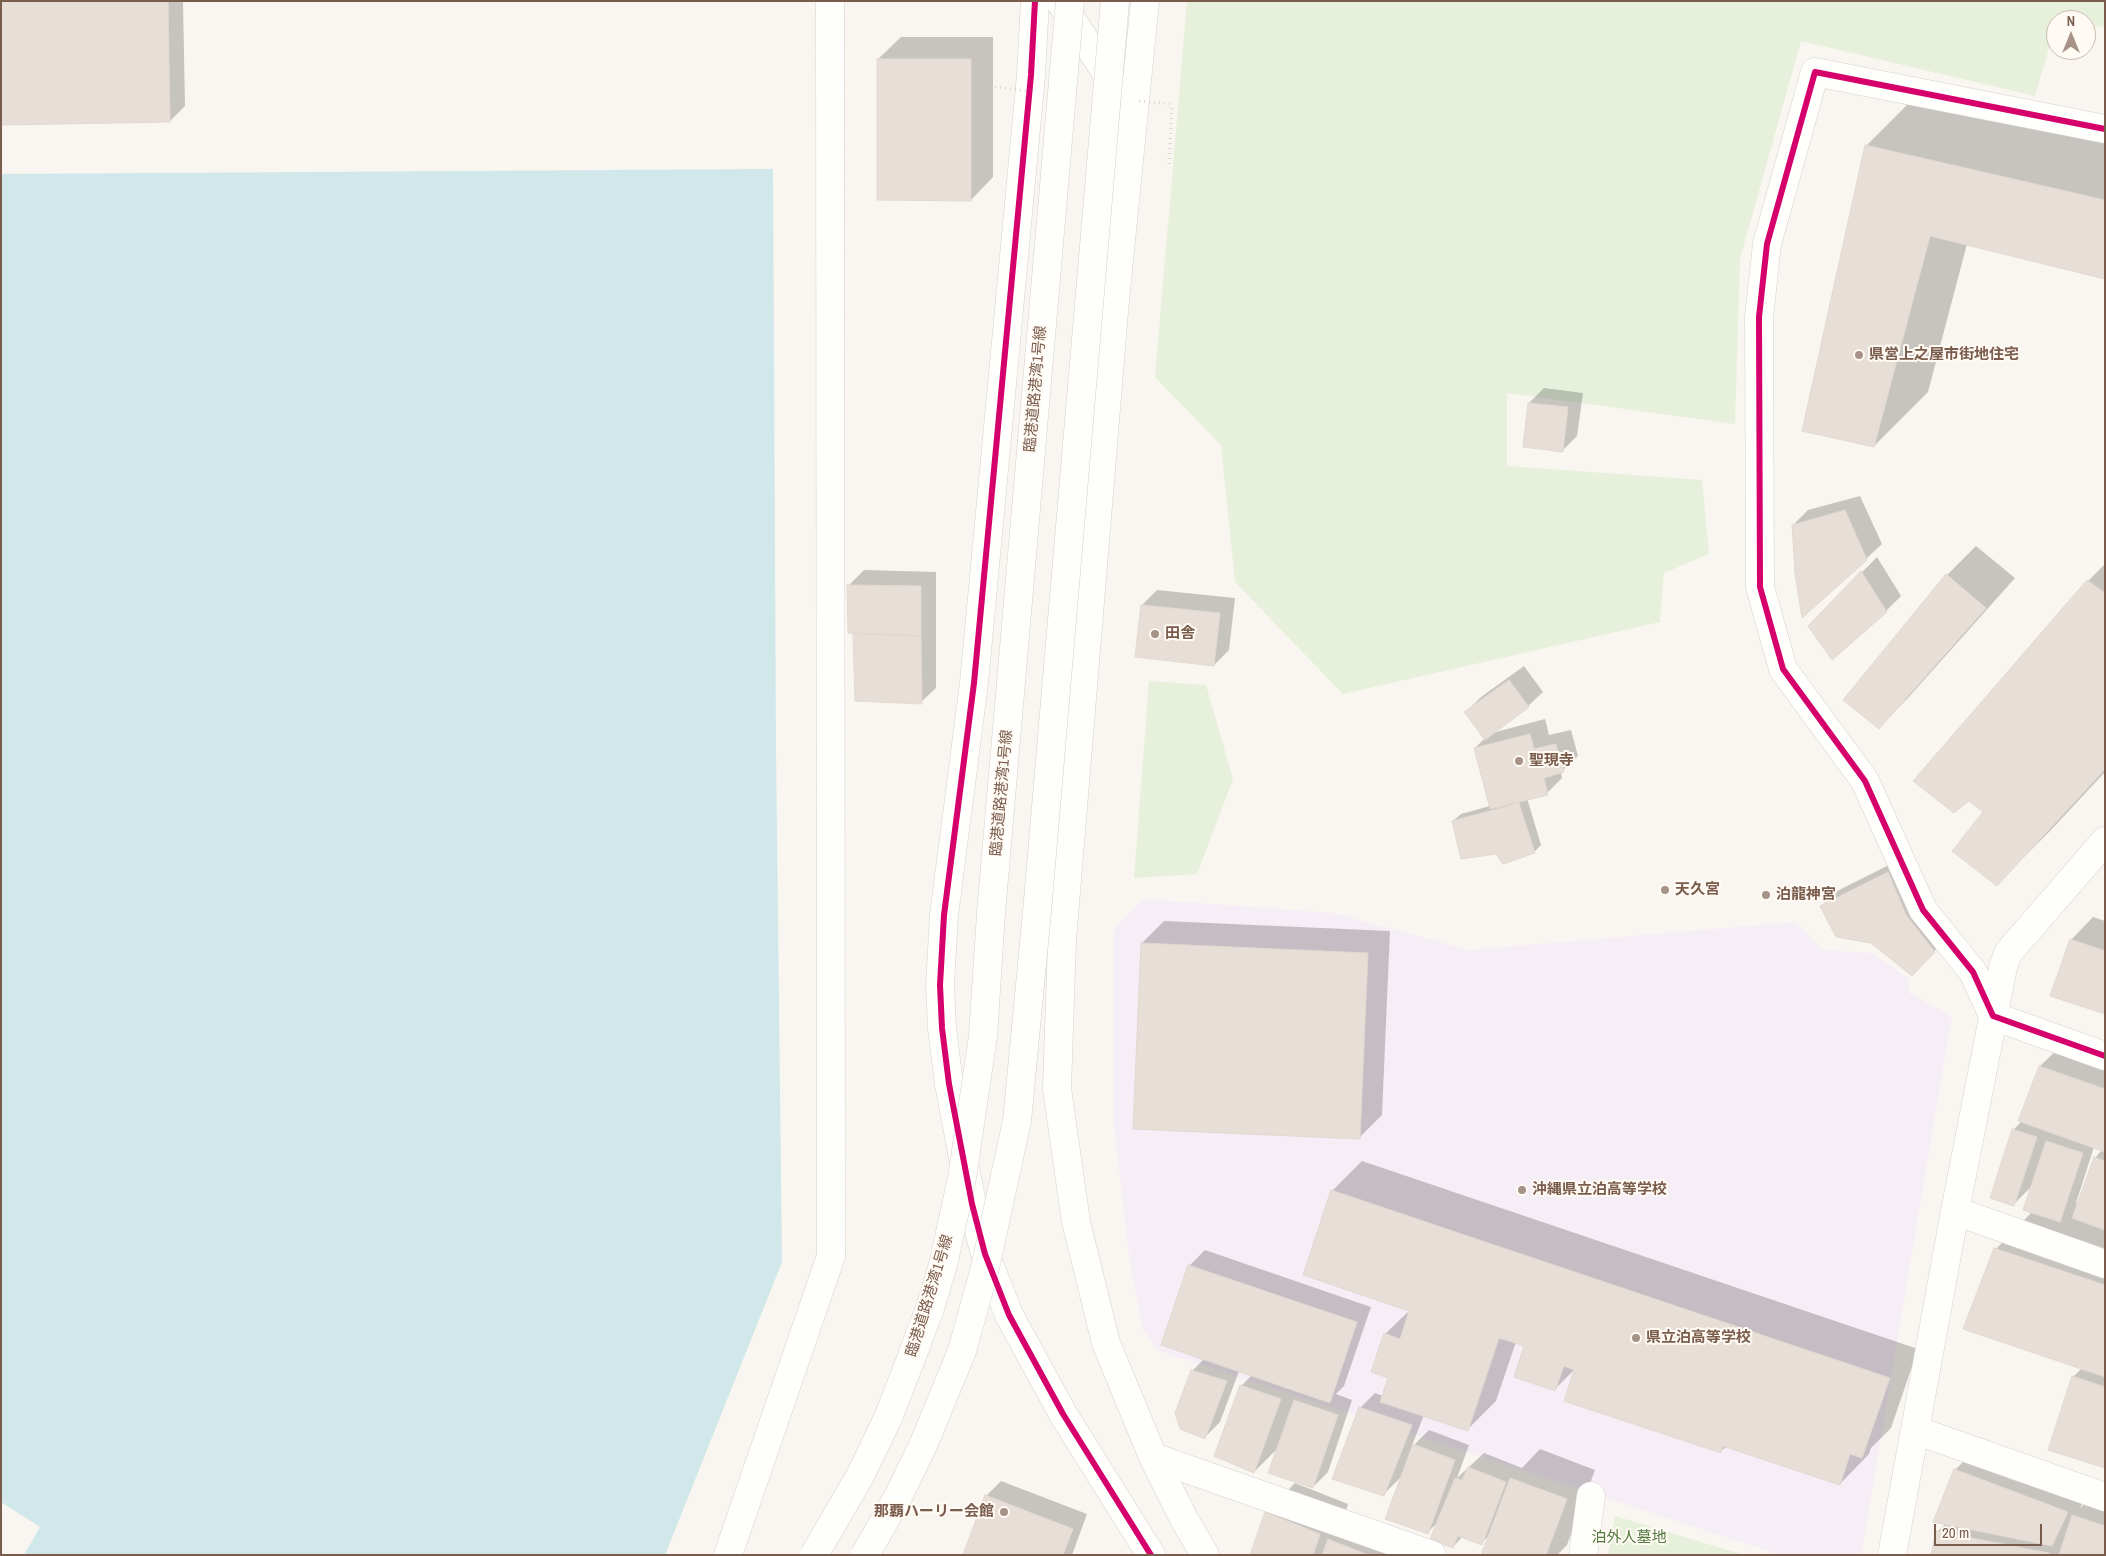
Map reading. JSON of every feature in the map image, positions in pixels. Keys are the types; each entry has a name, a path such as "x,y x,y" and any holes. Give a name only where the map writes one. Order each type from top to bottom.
{"street":[{"path":"728,1555 831,1256 830,1"},
{"path":"1021,1 1031,75"},
{"path":"1035,1 1031,75 974,684 944,915 940,985 942,1028 949,1084 972,1204 985,1254 1009,1316 1063,1414 1151,1555"},
{"path":"1060,1 1135,117"},
{"name":"臨港道路港湾1号線","path":"814,1555 860,1476 888,1418 930,1308 943,1265 962,1178 983,1036 991,913 1070,1"},
{"path":"865,1555 899,1495 924,1443 962,1351 985,1268 1017,1121 1037,912 1115,1"},
{"path":"1145,1 1135,117 1115,300 1063,930 1057,1089 1076,1222 1106,1343 1153,1457 1184,1519 1205,1555"},
{"path":"2105,129 1814,72 1767,244 1759,317 1760,587 1783,669 1865,781 1923,910 1974,972 1993,1016 2105,1056"},
{"path":"1892,1555 1955,1211 2003,967 2008,954 2099,857"},
{"path":"1955,1211 2105,1264"},
{"path":"1915,1430 2105,1497"},
{"path":"1153,1457 1432,1555"},
{"path":"1583,1555 1592,1496"}],"path":[{"path":"1168,164 1172,104"}],"shaded area":[{"name":"沖縄県立泊高等学校","path":"1142,899 1334,913 1469,950 1796,922 1823,950 1872,953 1909,979 1909,993 1952,1016 1861,1555 1781,1555 1159,1351 1142,1328 1129,1255 1114,1126 1114,930"}],"green space":[{"path":"1187,1 2105,1 2105,26 2096,27 2096,10 2046,10 2046,58 2035,96 1801,41 1740,259 1735,424 1507,393 1507,466 1702,480 1709,554 1664,573 1660,622 1343,694 1235,582 1221,445 1155,377"},
{"path":"1149,681 1206,685 1233,779 1197,874 1134,878"},
{"name":"泊外人墓地","path":"1615,1516 1744,1555 1608,1555"}],"water":[{"path":"773,169 776,749 782,1262 665,1555 24,1555 40,1527 1,1502 1,174"}],"building":[{"path":"1,1 168,1 170,122 1,125"},
{"path":"877,59 971,59 971,201 877,200"},
{"name":"県営上之屋市街地住宅","path":"1865,145 2105,200 2105,279 1930,236 1874,447 1802,431"},
{"path":"1528,403 1568,407 1563,452 1523,447"},
{"path":"1845,510 1867,560 1802,618 1795,573 1792,525"},
{"path":"1861,571 1887,612 1832,660 1808,626"},
{"path":"1946,574 1986,608 1879,729 1843,700"},
{"path":"2087,580 2105,593 2105,769 1997,886 1952,851 1983,812 1969,801 1954,813 1913,781"},
{"path":"847,585 921,586 921,636 848,633"},
{"path":"1141,605 1220,613 1214,666 1135,657"},
{"path":"853,633 921,636 922,704 855,701"},
{"path":"1509,680 1529,707 1485,740 1464,712"},
{"name":"聖現寺","path":"1530,734 1534,749 1556,744 1564,772 1544,778 1548,795 1490,809 1474,748"},
{"path":"1519,803 1535,853 1503,864 1496,854 1461,859 1452,821"},
{"path":"1888,872 1906,915 1935,952 1912,976 1871,943 1836,937 1820,906"},
{"path":"2070,939 2105,951 2105,1014 2050,996"},
{"path":"1141,943 1368,953 1360,1139 1133,1129"},
{"path":"2039,1066 2105,1089 2105,1152 2018,1121"},
{"path":"2012,1129 2037,1137 2014,1206 1990,1198"},
{"path":"2046,1141 2083,1153 2060,1222 2023,1210"},
{"path":"2094,1157 2105,1161 2105,1230 2072,1218"},
{"name":"県立泊高等学校","path":"1331,1190 1890,1378 1862,1458 1850,1454 1840,1485 1723,1446 1721,1453 1564,1401 1574,1370 1564,1366 1555,1391 1514,1377 1524,1346 1499,1338 1468,1431 1380,1402 1388,1378 1371,1372 1384,1333 1400,1339 1409,1311 1303,1275"},
{"path":"1994,1248 2105,1285 2105,1377 1963,1329"},
{"path":"1188,1265 1357,1322 1330,1403 1161,1345"},
{"path":"1191,1370 1227,1381 1205,1439 1180,1429 1175,1413"},
{"path":"2072,1376 2105,1387 2105,1468 2048,1450"},
{"path":"1240,1385 1281,1399 1254,1473 1214,1456"},
{"path":"1294,1400 1338,1415 1313,1488 1268,1473"},
{"path":"1359,1407 1412,1425 1384,1496 1332,1479"},
{"path":"1413,1444 1455,1460 1428,1534 1385,1519"},
{"path":"1468,1467 1506,1482 1482,1545 1458,1536 1453,1548 1430,1539 1455,1478 1462,1480"},
{"path":"1954,1469 2068,1512 2052,1546 1933,1522"},
{"path":"1510,1478 1567,1499 1546,1555 1481,1555"},
{"name":"那覇ハーリー会館","path":"985,1495 1073,1529 1063,1555 963,1555"},
{"path":"1265,1512 1320,1534 1313,1555 1250,1555"},
{"path":"2072,1515 2105,1526 2105,1555 2059,1555"},
{"path":"1936,1531 2049,1553 2049,1555 1931,1555"},
{"path":"1328,1539 1368,1555 1322,1555"}],"cycle path":[{"path":"1035,1 1031,75 974,683 944,915 940,985 942,1028 949,1084 972,1204 985,1254 1009,1315 1063,1414 1151,1555"},
{"path":"2105,129 1815,72 1767,244 1759,317 1760,587 1783,669 1865,781 1923,910 1973,972 1993,1016 2105,1056"}],"place":[{"name":"県営上之屋市街地住宅","path":"1859,355"},
{"name":"田舎","path":"1155,634"},
{"name":"聖現寺","path":"1519,761"},
{"name":"天久宮","path":"1665,890"},
{"name":"泊龍神宮","path":"1766,895"},
{"name":"沖縄県立泊高等学校","path":"1522,1190"},
{"name":"県立泊高等学校","path":"1636,1338"},
{"name":"那覇ハーリー会館","path":"1004,1512"}]}
